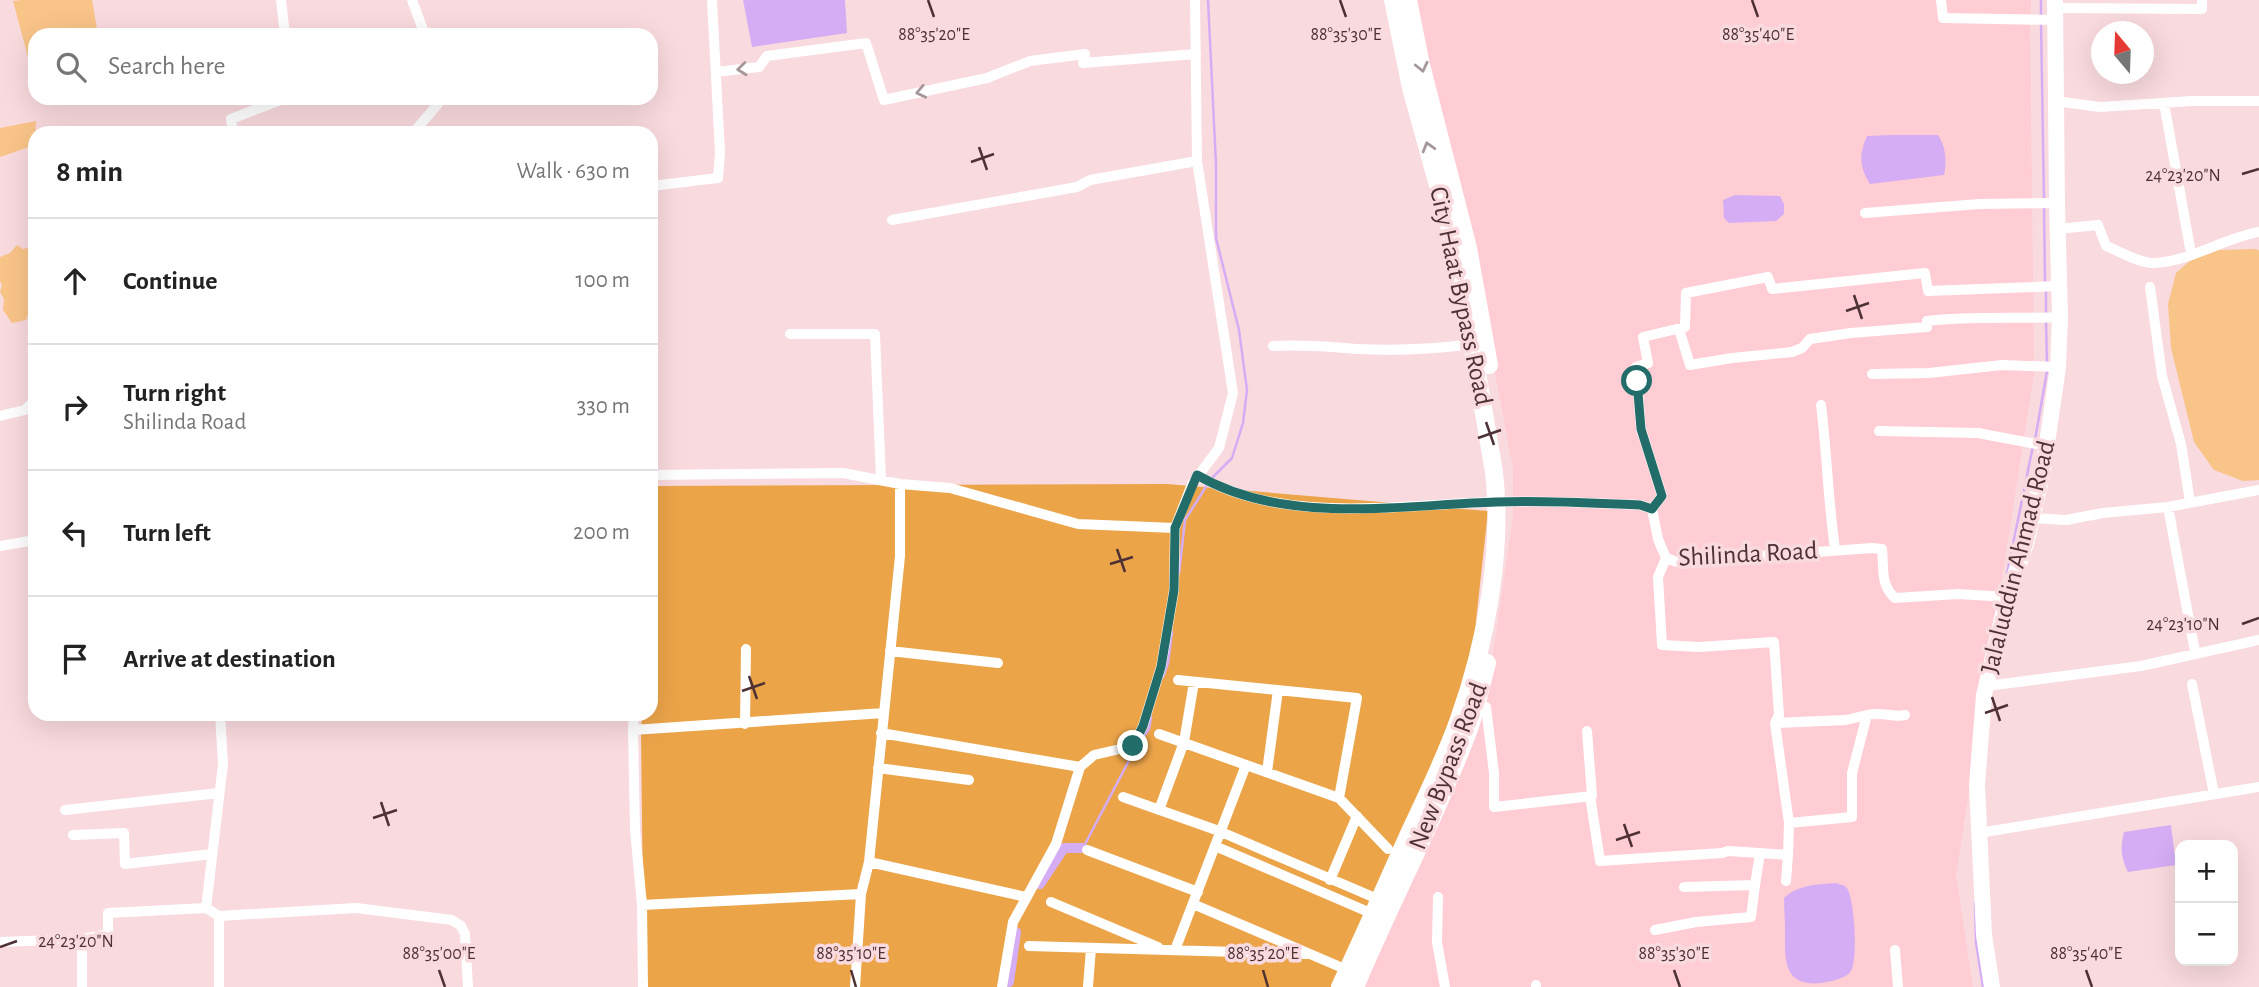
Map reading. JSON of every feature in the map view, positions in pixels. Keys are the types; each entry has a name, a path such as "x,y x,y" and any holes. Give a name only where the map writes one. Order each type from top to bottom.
{"main road":[{"name":"City Haat Bypass Road","path":"1340,987 1460,718 1491,589 1502,502 1456,250 1411,88 1393,0"},
{"name":"New Bypass Road","path":"1355,987 1386,913 1426,832 1471,722 1503,591 1507,548 1499,424 1468,248 1408,0"}],"street":[{"path":"281,0 284,28"},
{"path":"412,0 422,28"},
{"path":"658,185 719,178 712,0"},
{"path":"1002,987 1013,922 1056,844 1080,768 1094,755 1133,746 1143,726 1166,642 1174,590 1175,528 1199,476 1219,448 1233,393 1197,162 1195,0"},
{"path":"1941,0 1943,18 2055,9 2202,9 2202,0"},
{"name":"Jalaluddin Ahmad Road","path":"1992,987 1984,935 1977,785 1987,686 2007,597 2026,544 2043,471 2058,368 2060,317 2055,9"},
{"path":"716,72 760,67 767,56 866,43 884,100 988,78 1030,61 1060,56 1085,54 1083,63 1196,54"},
{"path":"2055,101 2100,107 2259,101"},
{"path":"2164,103 2190,248"},
{"path":"232,126 231,118 267,105"},
{"path":"419,126 437,105"},
{"path":"892,220 1077,187 1090,180 1197,162"},
{"path":"1865,213 1979,204 2057,203"},
{"path":"2057,229 2098,225 2106,246 2151,263 2193,255 2238,236 2259,232"},
{"path":"1199,476 1215,485 1256,498 1362,510 1502,502 1640,505 1652,509 1662,496 1641,429 1636,367 1648,363 1643,337 1685,327 1686,293 1768,277 1772,289 1925,273 1928,292 2059,286"},
{"path":"2150,287 2162,376 2181,444 2190,502"},
{"path":"1679,329 1690,365 1792,352 1802,348 1810,340 1851,333 1927,327 1927,321 1953,318 2008,320 2060,317"},
{"path":"790,334 875,334 881,479"},
{"path":"1273,346 1326,345 1359,349 1402,349 1472,344"},
{"path":"1872,374 1930,373 2002,365 2058,368"},
{"path":"1821,405 1828,502 1835,549"},
{"path":"0,415 28,407"},
{"path":"1879,431 1978,433 2046,446"},
{"path":"658,475 843,473 900,484 950,488 1077,524 1175,528"},
{"path":"855,987 861,894 869,862 900,556 900,484"},
{"path":"2032,518 2066,520 2103,513 2168,507 2259,490"},
{"path":"2168,507 2195,652"},
{"name":"Shilinda Road","path":"1652,509 1666,558 1677,562 1835,549 1882,549 1884,583 1895,598 1958,594 2007,597"},
{"path":"0,547 28,541"},
{"path":"1666,558 1658,577 1662,645 1699,647 1774,642 1780,715 1775,723 1789,823 1786,881"},
{"path":"1987,686 2141,666 2259,640"},
{"path":"745,724 746,649"},
{"path":"890,651 998,663"},
{"path":"1178,680 1357,698 1339,798"},
{"path":"1159,810 1184,742 1194,681"},
{"path":"2192,684 2214,794"},
{"path":"1266,772 1278,690"},
{"path":"1486,707 1494,773 1494,807 1590,796"},
{"path":"1775,723 1846,720 1886,712 1895,717 1905,715"},
{"path":"633,730 884,713"},
{"path":"1789,823 1852,817 1852,773 1867,715"},
{"path":"206,908 223,764 220,721"},
{"path":"634,721 635,830 642,905 643,987"},
{"path":"1587,731 1590,796 1600,861 1728,851 1788,855"},
{"path":"881,733 1080,768"},
{"path":"1159,734 1339,798 1388,849"},
{"path":"1170,950 1198,892 1246,765"},
{"path":"878,768 969,780"},
{"path":"1979,833 2259,787"},
{"path":"65,810 219,793"},
{"path":"1123,797 1221,831 1330,880 1376,907"},
{"path":"1330,880 1357,816"},
{"path":"73,835 124,833 125,864 212,854"},
{"path":"1215,846 1376,907"},
{"path":"1087,850 1198,892"},
{"path":"1656,930 1696,922 1751,917 1760,853"},
{"path":"869,862 1026,897"},
{"path":"1684,887 1755,885"},
{"path":"642,905 861,894"},
{"path":"1438,897 1437,942 1445,987"},
{"path":"1051,902 1170,950"},
{"path":"1193,904 1338,966"},
{"path":"0,942 82,939 108,934 108,913 206,908 219,916 356,908 452,920 461,926 465,934 468,987"},
{"path":"219,916 219,987"},
{"path":"82,939 82,987"},
{"path":"1029,946 1308,954"},
{"path":"1088,987 1091,948"},
{"path":"1895,950 1898,987"}],"shaded area":[{"path":"92,0 97,28 28,28 28,57 13,1"},
{"path":"743,0 845,0 847,33 752,47"},
{"path":"1407,0 2031,0 2034,373 1956,875 1973,987 1364,987 1489,680 1513,517 1513,468 1472,252"},
{"path":"36,121 36,126 28,126 28,147 0,157 0,128"},
{"path":"1938,135 1945,154 1944,175 1870,184 1861,160 1867,136"},
{"path":"1735,195 1780,196 1784,204 1784,214 1776,221 1729,223 1724,218 1723,200"},
{"path":"17,245 23,249 28,248 28,315 26,320 12,323 3,310 4,299 0,292 0,257 10,253"},
{"path":"2219,250 2259,251 2259,480 2243,481 2214,470 2194,442 2171,348 2168,304 2176,273 2191,260"},
{"path":"1167,484 1488,511 1470,676 1340,987 644,987 641,734 642,721 658,721 658,486"},
{"path":"2171,825 2175,865 2128,872 2122,853 2124,832"},
{"path":"1836,883 1846,887 1852,902 1855,942 1851,971 1842,978 1822,983 1799,980 1788,969 1786,961 1784,898 1802,888"}],"waterway":[{"path":"1208,0 1216,164 1216,238 1239,330 1247,390 1243,423 1232,458 1213,477"},
{"path":"2041,0 2041,18"},
{"path":"2041,24 2044,200"},
{"path":"2044,206 2045,284"},
{"path":"2046,290 2046,315"},
{"path":"2046,322 2047,364"},
{"path":"2035,440 2047,371"},
{"path":"2007,574 2033,446"},
{"path":"1179,573 1185,520 1207,485"},
{"path":"1163,677 1168,663 1172,632"},
{"path":"1142,739 1149,729 1151,717"},
{"path":"1083,848 1134,751"},
{"path":"1040,884 1064,848 1083,848"},
{"path":"1975,903 1976,942 1983,987"},
{"path":"1009,982 1016,932"}],"route":[{"path":"1133,746 1143,726 1161,667 1174,590 1175,528 1197,475 1245,496 1301,505 1362,510 1497,502 1640,505 1652,509 1662,496 1641,429 1637,381"}]}
